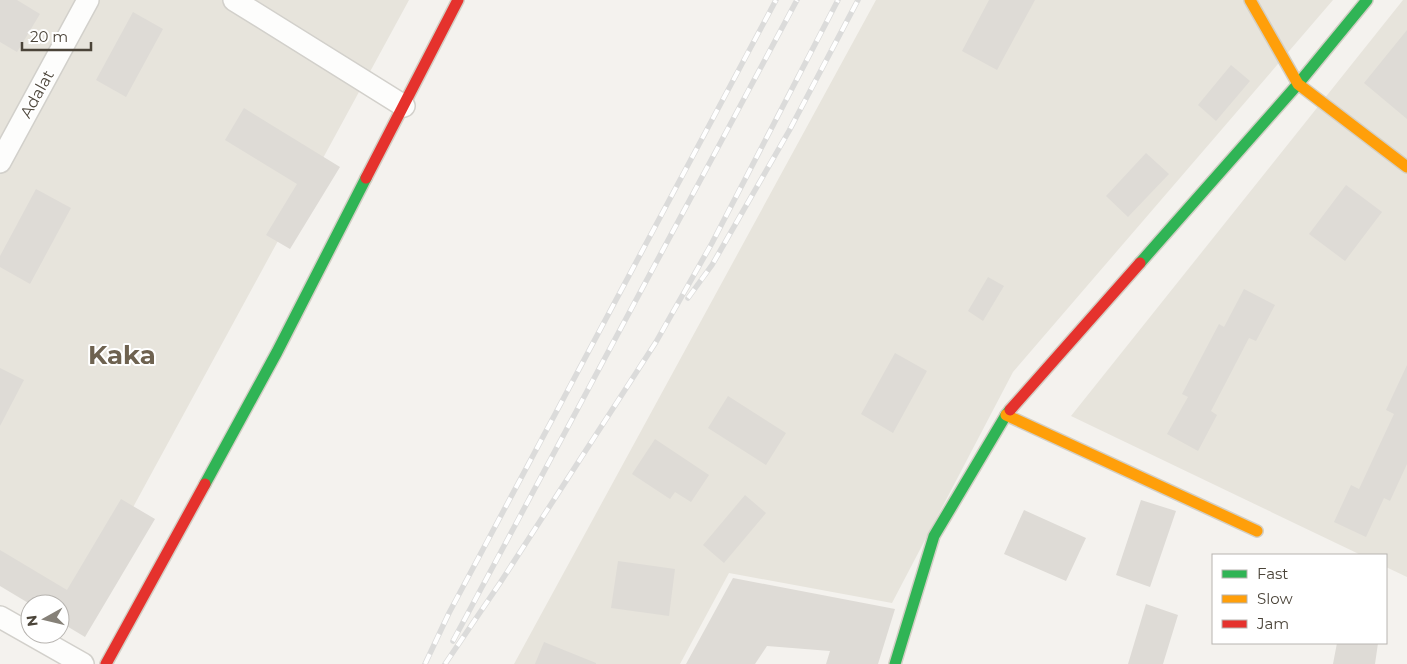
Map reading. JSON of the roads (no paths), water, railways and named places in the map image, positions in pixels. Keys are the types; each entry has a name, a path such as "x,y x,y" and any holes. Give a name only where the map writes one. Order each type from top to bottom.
{"street":[{"name":"Adalat","path":"0,162 88,0"},
{"path":"234,0 404,106"},
{"path":"106,664 277,352 458,0"},
{"path":"1250,0 1298,84 1407,167"},
{"path":"894,664 934,536 1006,415 1298,84 1367,0"},
{"path":"1006,415 1257,531"},
{"path":"0,617 83,664"}],"railway":[{"path":"425,664 449,613 776,0"},
{"path":"453,641 797,0"},
{"path":"445,664 500,583 656,342 712,243 838,0"},
{"path":"688,298 712,265 789,131 858,0"}],"district":[{"name":"Kaka","path":"122,355"}]}
